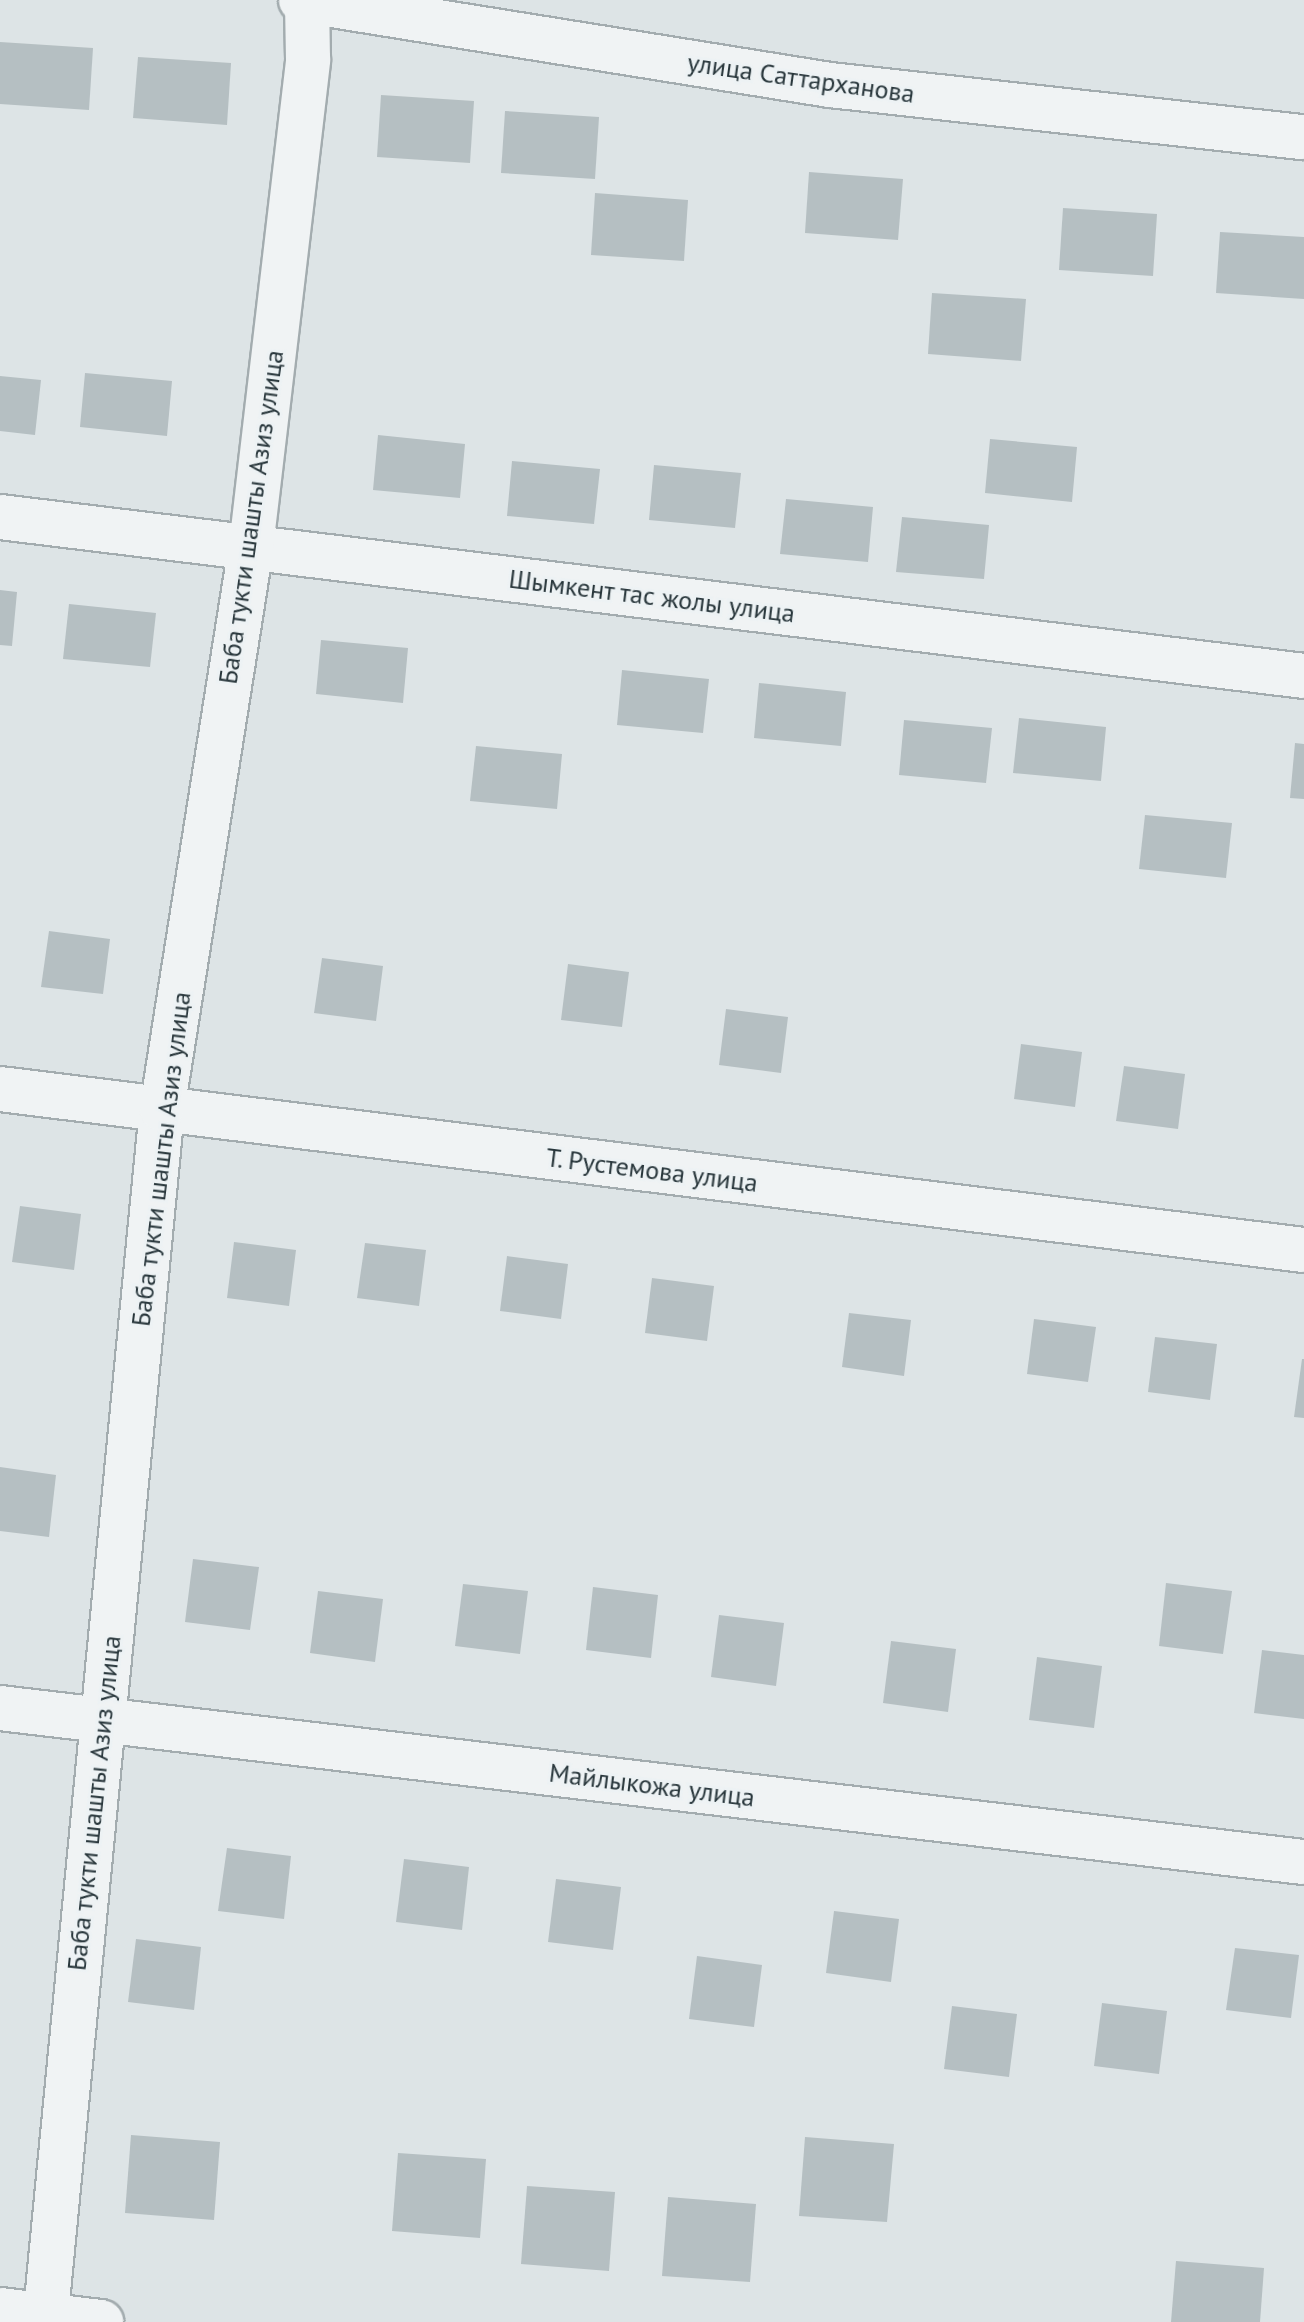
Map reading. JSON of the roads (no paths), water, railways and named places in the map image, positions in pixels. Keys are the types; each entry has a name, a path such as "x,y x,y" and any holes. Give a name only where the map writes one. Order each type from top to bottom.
{"street":[{"name":"улица Саттарханова","path":"305,0 830,85 1304,137"},
{"name":"Баба тукти шашты Азиз улица","path":"45,2319 162,1109 251,547 308,59 305,0"},
{"name":"Шымкент тас жолы улица","path":"0,517 1304,676"},
{"name":"Т. Рустемова улица","path":"0,1089 1304,1250"},
{"name":"Майлыкожа улица","path":"0,1708 1304,1862"},
{"path":"0,2310 45,2319 101,2322"}]}
